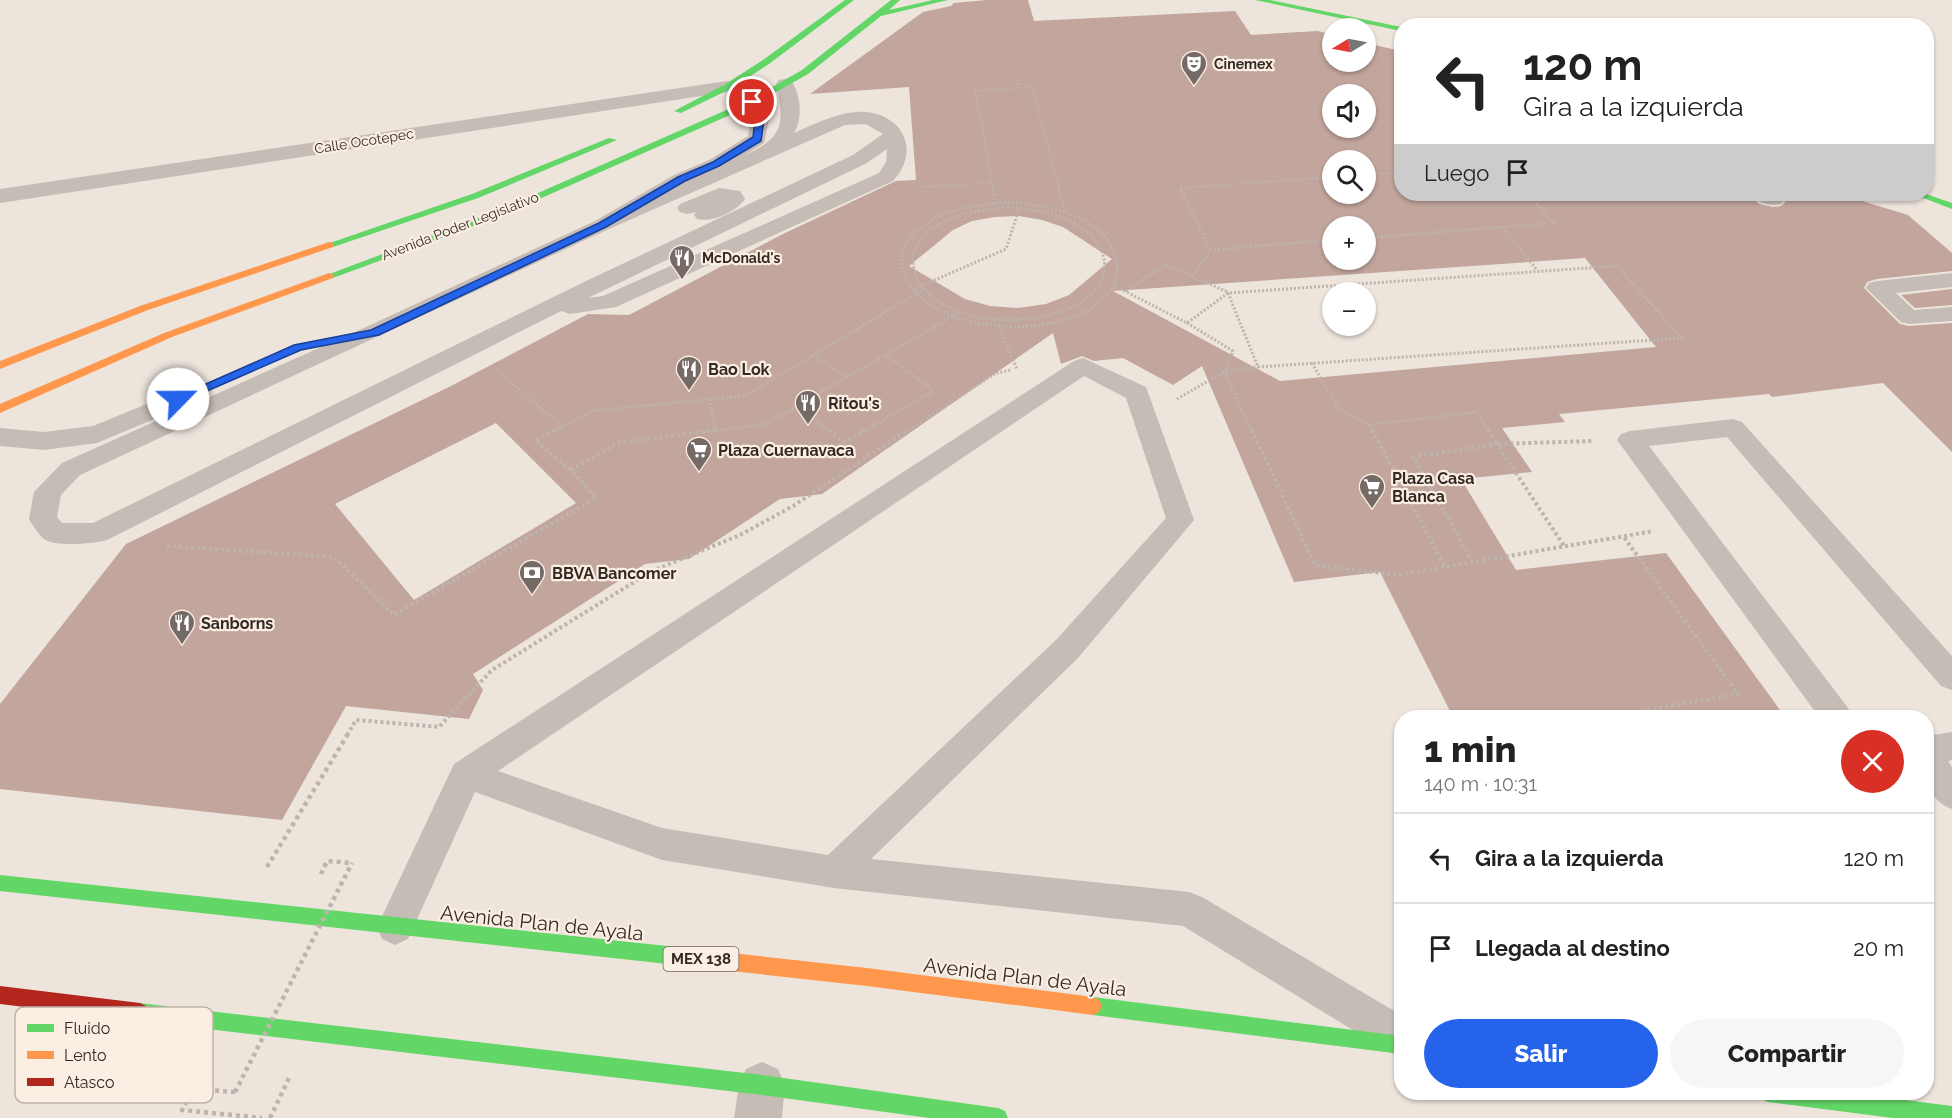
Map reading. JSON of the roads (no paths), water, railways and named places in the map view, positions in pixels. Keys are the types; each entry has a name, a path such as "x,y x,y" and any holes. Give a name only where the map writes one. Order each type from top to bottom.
{"street":[{"path":"670,115 727,87 766,62 850,0"},
{"name":"Avenida Poder Legislativo","path":"0,409 168,334 500,213 752,102 805,72 896,0"},
{"path":"879,14 944,0"},
{"path":"1259,0 1394,28"},
{"name":"Calle Ocotepec","path":"0,196 727,87"},
{"name":"Avenida Poder Legislativo","path":"0,365 144,308 475,196 627,133"},
{"path":"475,196 500,213"},
{"path":"1934,200 1952,206"},
{"name":"Avenida Plan de Ayala","path":"0,883 867,977 1394,1044"},
{"path":"0,994 92,1007"},
{"path":"213,1024 760,1101 998,1118"},
{"path":"1829,1100 1952,1116"}],"lane":[{"path":"766,152 789,131 793,118 785,84"},
{"path":"602,225 681,179 716,164 757,139 760,120 752,102"},
{"path":"547,310 608,302 886,177 894,169 898,159 895,134 873,118 859,117 840,120 602,225 375,332 71,469 48,492 43,519 55,533 96,533 590,288 860,159 895,134"},
{"path":"491,276 598,248 719,194 733,195 735,199 732,203 634,247 590,288"},
{"path":"1952,280 1877,288 1909,317 1952,314"},
{"path":"0,437 44,441 97,434 298,347 375,332"},
{"path":"395,927 466,774 1083,366 1137,393 1180,520 1067,649 834,872"},
{"path":"1832,710 1630,440 1733,428 1952,677"},
{"path":"1934,749 1952,746"},
{"path":"1934,768 1952,794"},
{"path":"466,774 663,844 834,872 1189,909 1394,1033"}],"place":[{"name":"Cinemex","path":"1194,87"},
{"name":"McDonald's","path":"682,281"},
{"name":"Bao Lok","path":"689,392"},
{"name":"Ritou's","path":"808,426"},
{"name":"Plaza Cuernavaca","path":"699,473"},
{"name":"Plaza Casa Blanca","path":"1372,510"},
{"name":"BBVA Bancomer","path":"532,596"},
{"name":"Sanborns","path":"182,646"}]}
